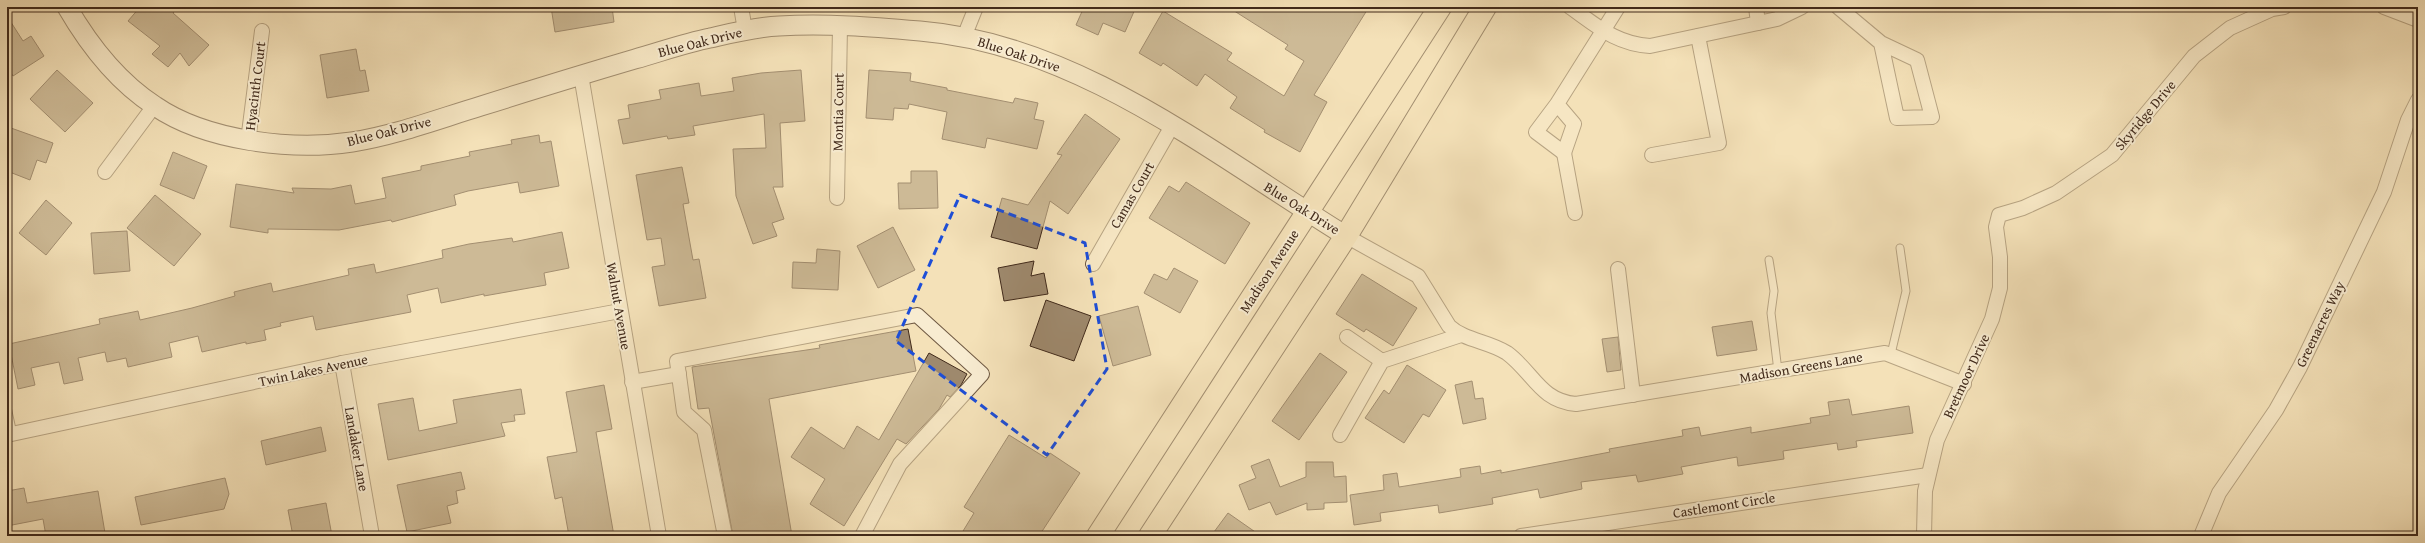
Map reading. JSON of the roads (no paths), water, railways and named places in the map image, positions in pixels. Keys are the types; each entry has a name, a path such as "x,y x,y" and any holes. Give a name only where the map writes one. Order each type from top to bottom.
{"main road":[{"name":"Madison Avenue","path":"1098,536 1440,7"},
{"path":"1150,536 1346,236 1485,7"}],"street":[{"name":"Blue Oak Drive","path":"67,7 92,47 118,76 154,106 176,118 248,141 309,146 353,142 401,131 581,75 705,39 745,30 777,26 840,26 922,31 964,37 1002,46 1062,67 1134,101 1346,236"},
{"path":"741,7 745,30"},
{"path":"964,37 976,7"},
{"path":"1570,7 1617,40 1633,45 1650,46 1777,19 1802,7"},
{"path":"1564,153 1536,132 1557,104 1618,7"},
{"path":"1756,7 1758,23"},
{"path":"1838,7 1881,43 1917,60 1932,117 1898,118 1881,43"},
{"name":"Skyridge Drive","path":"1999,215 2023,208 2056,193 2112,155 2194,56 2230,28 2272,9 2284,7"},
{"path":"2384,7 2418,20"},
{"name":"Montia Court","path":"837,198 840,26"},
{"name":"Hyacinth Court","path":"248,141 262,31"},
{"path":"1652,155 1719,143 1698,36"},
{"name":"Walnut Avenue","path":"581,75 659,536"},
{"name":"Greenacres Way","path":"2200,536 2219,493 2276,410 2300,367 2384,192 2408,120 2418,100"},
{"path":"1557,104 1574,124 1564,153 1575,213"},
{"path":"105,172 154,106"},
{"name":"Camas Court","path":"1093,264 1172,126"},
{"name":"Bretmoor Drive","path":"1924,536 1925,490 1937,440 1964,384 1992,319 2000,288 2000,257 1996,227 1999,215"},
{"path":"1346,236 1418,276 1449,326 1461,334"},
{"path":"1618,269 1633,395"},
{"name":"Twin Lakes Avenue","path":"10,434 342,363 620,311"},
{"path":"725,536 704,430 684,412 677,361 917,315 982,374 900,464 868,534"},
{"path":"1340,435 1382,361 1461,334"},
{"name":"Madison Greens Lane","path":"1461,334 1490,344 1507,354 1524,368 1542,390 1563,403 1576,404 1884,353 1891,354 1964,384"},
{"path":"1347,337 1382,361"},
{"name":"Landaker Lane","path":"342,363 372,536"},
{"path":"632,382 679,374"},
{"name":"Castlemont Circle","path":"1521,536 1928,475"}],"lane":[{"path":"1891,354 1906,290 1900,248"},
{"path":"1769,260 1774,291 1772,313 1778,371"},
{"path":"7,407 10,434"}]}
